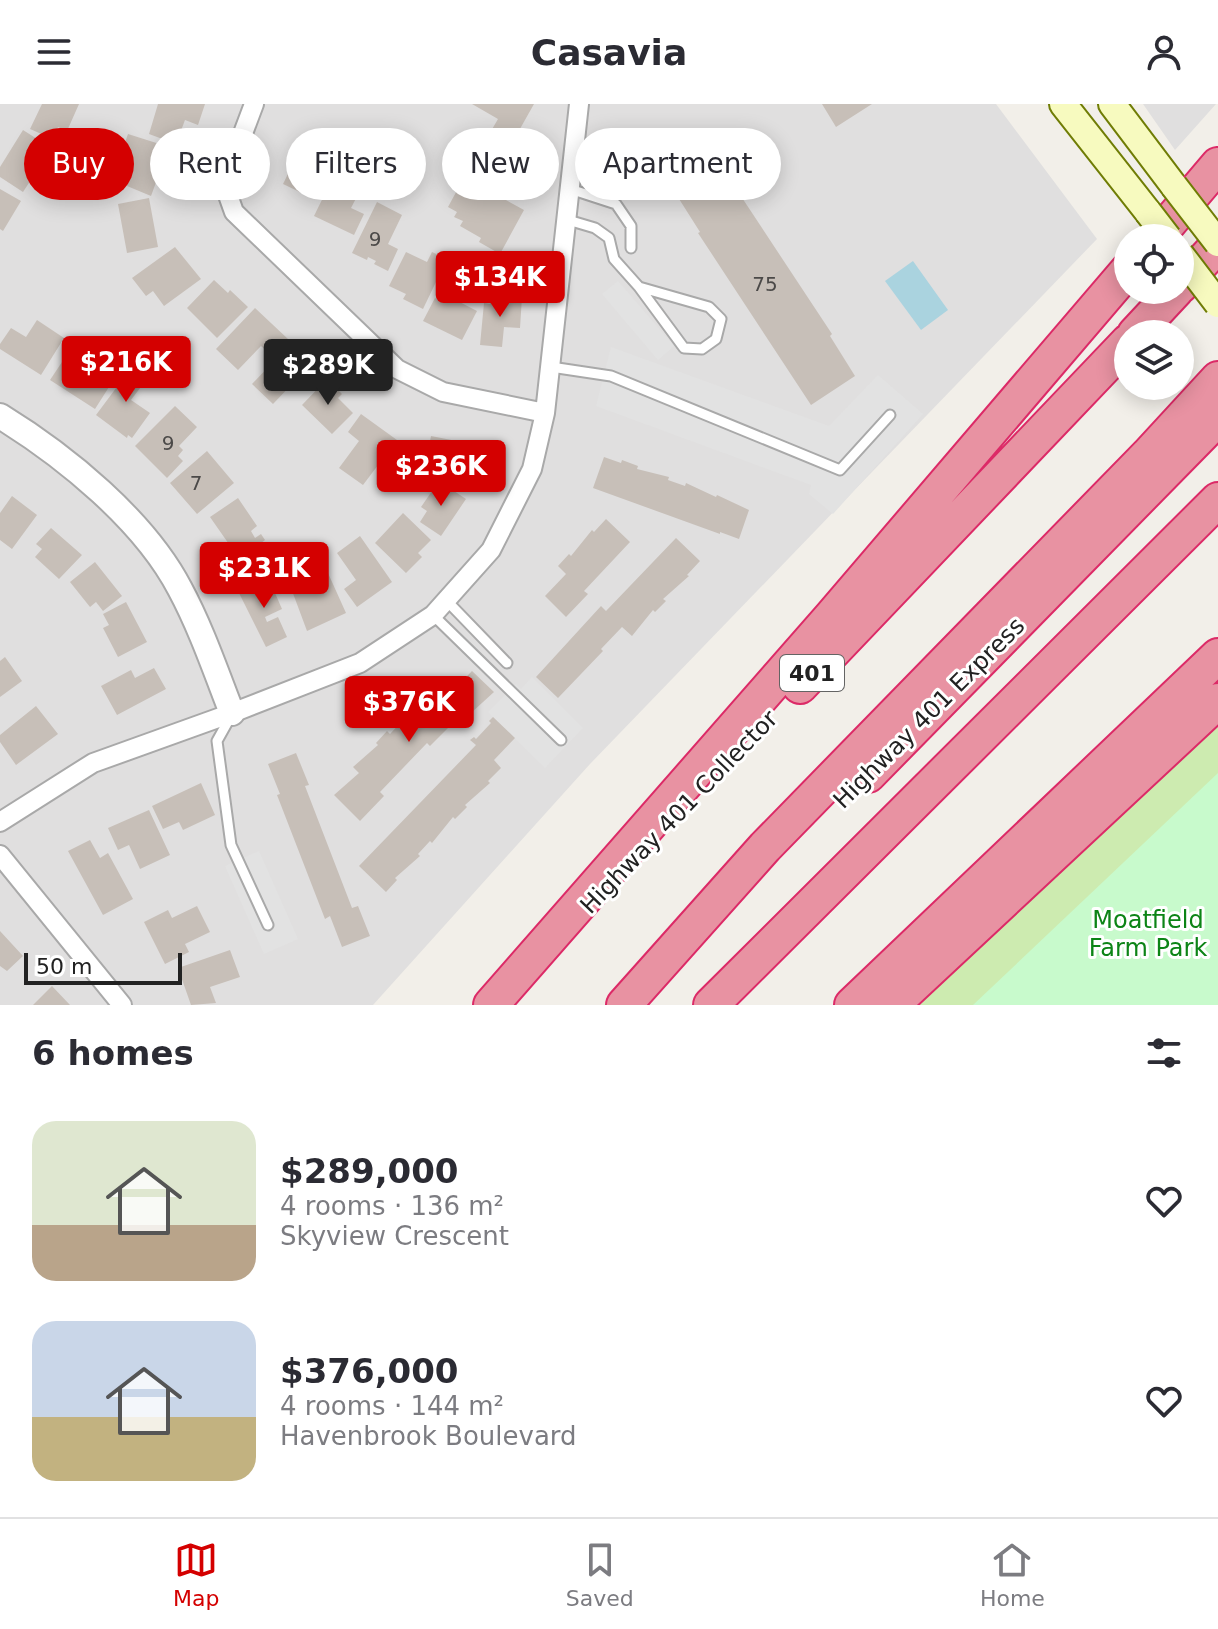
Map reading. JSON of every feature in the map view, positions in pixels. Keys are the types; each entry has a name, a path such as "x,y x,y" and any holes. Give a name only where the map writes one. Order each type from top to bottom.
{"highway":[{"path":"1153,224 1218,165"},
{"path":"1194,270 1218,244"},
{"path":"493,1005 1114,286"},
{"path":"1148,320 1163,304"},
{"name":"Highway 401 Collector","path":"493,1005 1114,357"},
{"path":"624,1005 765,847 1148,455 1218,379"},
{"name":"Highway 401 Express","path":"638,1005 1007,635 1218,418"},
{"path":"711,1005 1218,500"},
{"path":"745,1005 1218,529"},
{"path":"852,1005 1218,656"},
{"path":"892,1005 1218,701"}],"main road":[{"path":"1063,104 1151,224"},
{"path":"1112,104 1218,244"},
{"path":"1194,272 1218,304"}],"street":[{"path":"254,104 224,184 234,212 397,369 443,392 545,413"},
{"path":"0,822 93,763 360,663 433,615 491,550 532,469 545,413 579,104"},
{"path":"0,416 96,488 144,536 180,587 232,713"},
{"path":"0,855 122,1005"}],"lane":[{"path":"570,189 616,204 631,226 631,248"},
{"path":"568,220 595,228 609,238 614,259 684,348 702,349 716,339 721,319 709,307 639,287"},
{"path":"551,367 611,376 840,470 890,415"},
{"path":"447,601 507,663"},
{"path":"433,615 561,740"},
{"path":"232,713 217,741 231,845 268,925"}],"shaded area":[{"path":"0,104 996,104 1097,239 590,764 373,1005 0,1005"},
{"path":"1143,104 1216,104 1175,150"},
{"path":"618,281 674,346 658,360 602,294"},
{"path":"611,347 829,426 878,375 923,414 833,514 809,494 811,485 596,406"},
{"path":"532,677 583,728 545,768 488,712 516,684 521,689"},
{"path":"259,851 298,939 264,954 225,866"}],"green space":[{"name":"Moatfield Farm Park","path":"1218,726 1218,1005 914,1005 1147,787"},
{"name":"Moatfield Farm Park","path":"1218,773 1218,1005 973,1005"}],"water":[{"path":"913,261 948,310 921,330 885,281"}],"building":[{"path":"42,104 79,104 68,128 30,128"},
{"path":"158,104 205,104 198,125 185,120 182,128 151,128"},
{"path":"472,104 534,104 520,128 493,128 498,119"},
{"path":"822,104 872,104 836,127"},
{"path":"24,131 23,192 0,177 0,167"},
{"path":"134,136 150,141 150,196 134,189"},
{"path":"0,189 21,201 3,231 0,229"},
{"path":"149,198 158,247 127,253 118,204"},
{"path":"322,200 355,200 351,208 364,214 354,235 314,216"},
{"path":"452,200 506,200 524,210 500,254 460,226 463,221 454,217 457,212 448,207"},
{"path":"680,200 743,200 832,334 830,336 855,376 811,405"},
{"path":"377,202 402,215 388,244 398,249 388,271 368,257 367,260 352,253"},
{"path":"175,247 201,279 164,306 153,291 146,296 132,278"},
{"path":"406,252 427,262 432,252 447,259 423,309 403,299 406,294 389,286"},
{"path":"214,280 248,307 217,338 187,308"},
{"path":"491,294 522,297 520,328 504,327 502,347 480,345 484,303 490,304"},
{"path":"440,296 446,299 448,296 477,311 462,340 423,321 435,298 438,300"},
{"path":"255,308 288,339 272,356 261,346 238,370 216,349"},
{"path":"37,320 64,338 41,375 0,349 11,328 26,337"},
{"path":"291,343 323,374 307,391 296,380 273,404 252,384"},
{"path":"68,353 97,371 93,377 109,387 95,409 50,380"},
{"path":"134,364 150,375 131,400 150,413 132,438 128,435 127,438 96,415"},
{"path":"327,379 342,394 338,398 353,413 332,434 302,405"},
{"path":"175,406 197,427 179,446 183,450 178,456 183,461 167,478 135,446"},
{"path":"361,414 397,440 363,485 339,468 359,441 348,432"},
{"path":"431,436 482,446 476,478 442,472 444,464 426,461"},
{"path":"207,451 234,483 197,514 170,483"},
{"path":"604,457 621,463 622,460 638,466 637,469 669,477 668,480 685,486 686,483 749,510 739,539 593,488"},
{"path":"439,481 466,499 441,536 420,522 427,511 421,507"},
{"path":"12,496 37,515 12,549 0,540 0,513"},
{"path":"238,498 257,526 251,531 255,538 261,534 265,540 240,560 210,517"},
{"path":"403,513 431,540 418,553 422,557 406,573 375,543"},
{"path":"606,519 630,542 584,591 588,594 566,617 545,596 566,574 558,566"},
{"path":"51,528 82,555 59,579 35,557 42,549 36,544"},
{"path":"360,536 392,582 357,607 344,589 356,580 337,553"},
{"path":"676,538 700,561 689,576 663,599 666,601 655,612 653,610 632,636 622,627 558,698 536,677 601,606 606,611"},
{"path":"95,562 122,596 103,611 96,602 90,607 70,582"},
{"path":"323,562 346,613 307,631 291,588 301,584 297,574"},
{"path":"268,577 282,609 265,617 267,622 278,617 287,637 266,647 238,591"},
{"path":"126,602 147,642 118,657 103,628 109,625 103,614"},
{"path":"5,657 22,681 0,697 0,661"},
{"path":"154,668 166,689 117,715 101,686 131,670 135,678"},
{"path":"472,671 494,692 460,723 462,725 458,728 453,723 430,746 427,743 380,792 384,796 360,821 334,795 359,773 353,767 378,745 376,743 387,731 390,734 430,699 438,706"},
{"path":"36,706 58,734 16,765 0,742 0,735"},
{"path":"493,717 515,738 494,760 501,768 488,781 490,783 465,805 467,807 455,819 453,817 432,843 430,841 418,854 420,856 395,878 397,880 386,892 359,866 476,745 470,740 476,739"},
{"path":"296,753 309,785 305,786 352,908 358,906 370,936 342,947 330,916 325,919 268,764"},
{"path":"201,783 215,815 183,830 179,822 163,829 152,806"},
{"path":"149,810 170,855 140,869 129,845 118,850 108,828"},
{"path":"90,840 100,858 108,853 133,899 103,915 68,851"},
{"path":"197,906 210,932 185,944 189,952 165,964 144,922 168,910 172,918"},
{"path":"0,931 23,956 7,971 0,966"},
{"path":"230,950 240,977 210,987 216,1003 191,1005 178,968"},
{"path":"52,986 70,1005 33,1005"}]}
